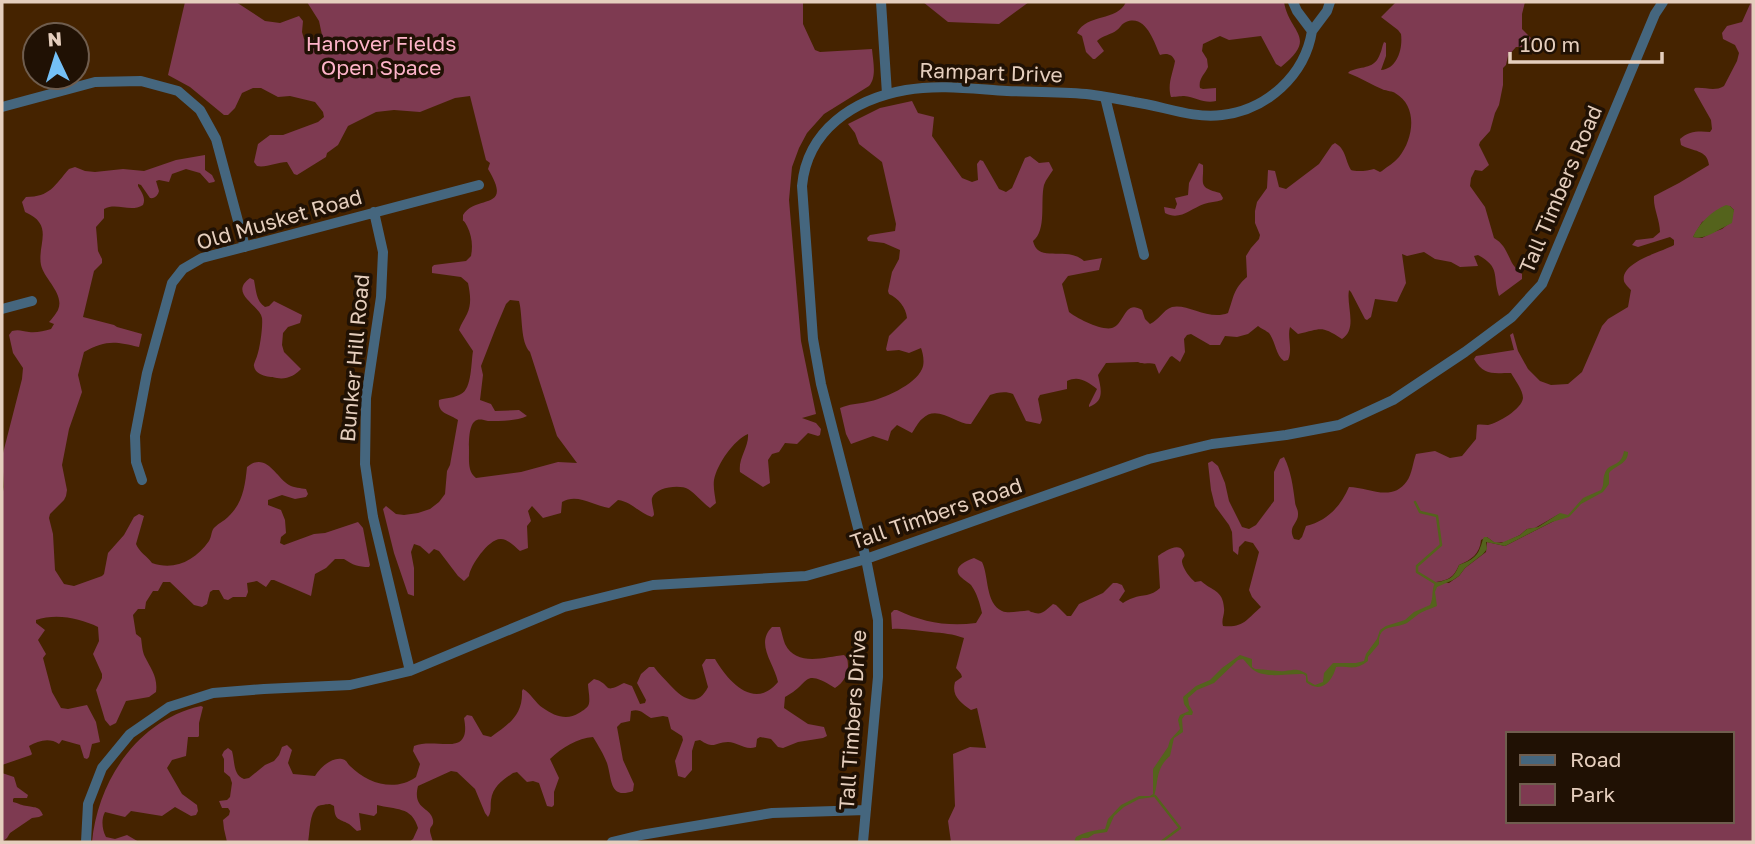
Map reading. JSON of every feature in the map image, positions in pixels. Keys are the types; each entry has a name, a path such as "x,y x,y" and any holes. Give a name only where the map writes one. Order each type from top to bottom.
{"street":[{"path":"881,2 887,94"},
{"path":"1293,2 1312,31"},
{"name":"Rampart Drive","path":"866,559 819,373 813,339 802,186 806,164 827,128 847,111 887,94 942,88 1086,94 1196,115 1236,113 1264,101 1292,77 1309,48 1312,31 1327,11 1330,2"},
{"name":"Tall Timbers Road","path":"86,842 88,804 102,768 130,734 169,708 213,693 350,685 410,671 564,607 653,585 806,576 866,559 1149,459 1212,444 1339,425 1393,401 1513,317 1542,284 1655,15 1663,2"},
{"path":"2,107 95,82 141,81 178,91 200,110 216,139 245,247"},
{"path":"1105,97 1144,255"},
{"name":"Old Musket Road","path":"142,480 136,462 135,436 146,373 172,283 183,269 202,258 479,185"},
{"name":"Bunker Hill Road","path":"374,212 383,252 380,298 366,398 365,464 373,517 410,671"},
{"path":"2,309 32,301"},
{"name":"Tall Timbers Drive","path":"863,842 878,677 878,620 866,559"},
{"path":"612,842 772,813 866,810"}],"green space":[{"name":"Hanover Fields Open Space","path":"185,2 236,2 265,21 280,23 299,16 303,21 304,39 309,41 322,35 319,21 307,2 803,2 803,24 815,50 872,49 874,69 869,86 824,114 807,133 792,167 789,200 801,341 816,414 802,418 816,423 821,429 820,435 808,433 797,444 785,443 779,452 772,454 768,460 770,483 763,487 740,472 748,434 743,437 727,453 719,467 714,483 716,503 710,508 691,491 679,487 663,489 654,494 652,517 618,500 609,508 580,499 568,500 562,502 561,513 543,518 532,506 528,511 531,521 527,526 528,548 520,551 506,540 496,540 481,553 464,581 439,551 434,549 429,554 414,544 411,552 414,596 408,594 383,509 386,506 396,514 404,515 418,513 430,509 445,494 458,420 442,411 439,400 465,391 473,351 459,330 470,306 468,283 461,277 432,273 432,267 466,261 471,256 471,237 463,215 476,205 495,197 497,191 488,169 490,163 486,160 470,96 455,98 420,112 376,112 348,126 338,145 327,153 326,157 297,175 287,162 257,166 254,162 258,144 270,135 283,135 318,122 324,117 315,102 290,96 278,97 261,88 253,88 242,93 235,108 228,115 224,115 190,87 168,75","holes":["510,300 519,301 523,335 557,436 577,463 558,462 521,472 476,478 470,470 469,459 470,434 474,422 527,416 519,410 495,411 491,404 480,400 483,375 481,366 495,330 506,304"]},
{"path":"923,2 1029,2 999,24 948,22"},
{"path":"1126,2 1284,2 1300,41 1298,49 1281,67 1276,64 1261,36 1229,40 1220,36 1203,44 1202,51 1208,67 1201,79 1200,88 1216,88 1216,101 1208,102 1184,96 1171,97 1170,83 1175,61 1169,55 1160,55 1144,25 1133,21 1126,22 1115,32 1099,39 1097,41 1104,51 1095,59 1086,52 1082,36 1077,33 1088,23 1116,12"},
{"path":"1396,2 1525,2 1522,29 1533,40 1535,47 1516,47 1508,56 1503,68 1499,105 1490,131 1479,145 1489,165 1482,171 1475,170 1470,186 1485,207 1494,238 1522,274 1522,279 1499,296 1493,268 1478,255 1474,256 1478,266 1460,267 1435,259 1424,252 1407,256 1402,254 1406,283 1397,302 1375,299 1371,317 1367,320 1349,290 1350,323 1347,335 1342,339 1321,329 1298,334 1290,327 1288,360 1281,358 1269,333 1258,326 1248,334 1225,336 1220,345 1210,345 1191,334 1184,339 1185,352 1180,362 1170,357 1159,374 1153,363 1106,363 1098,375 1100,398 1089,407 1097,389 1079,379 1067,381 1067,389 1040,395 1040,424 1026,421 1013,394 1008,392 990,395 971,424 934,413 921,420 912,433 897,425 891,431 888,441 873,436 851,444 840,408 874,400 898,390 918,375 924,361 921,348 909,353 886,349 889,336 907,318 901,303 888,291 900,250 884,243 868,241 867,238 870,235 895,231 896,224 882,162 859,144 848,124 880,108 912,101 918,113 934,117 932,136 962,178 972,182 978,180 977,164 980,160 999,189 1006,192 1012,188 1025,158 1030,156 1039,163 1049,162 1053,170 1044,185 1042,223 1033,241 1041,252 1069,254 1084,261 1102,258 1099,270 1068,276 1062,284 1069,312 1083,320 1102,328 1112,328 1128,310 1136,307 1142,310 1150,324 1166,310 1178,306 1221,315 1228,313 1236,289 1247,277 1246,256 1259,239 1255,211 1257,202 1267,188 1268,170 1275,171 1279,187 1286,189 1319,164 1335,143 1339,145 1351,170 1356,171 1374,169 1380,172 1395,161 1404,149 1411,123 1407,106 1402,99 1348,73 1375,62 1384,42 1386,56 1381,70 1387,69 1395,62 1400,52 1401,34 1381,17"},
{"path":"1753,2 1753,842 951,842 948,821 955,806 953,754 970,747 986,748 977,708 971,710 958,699 954,691 955,682 962,677 956,668 964,638 944,633 892,629 891,613 897,610 916,618 945,624 976,623 982,613 978,599 971,585 958,573 963,563 974,558 982,562 990,596 1002,611 1040,613 1053,604 1067,616 1071,616 1079,604 1103,593 1113,583 1122,585 1125,591 1119,600 1123,603 1157,591 1160,588 1158,556 1178,547 1184,553 1183,565 1191,578 1195,582 1201,581 1222,598 1223,626 1236,626 1245,622 1261,607 1249,590 1259,552 1253,543 1245,541 1239,547 1238,555 1233,551 1232,532 1215,506 1208,463 1212,461 1218,466 1229,501 1242,527 1249,529 1256,525 1274,501 1274,472 1280,459 1284,457 1298,512 1292,535 1299,540 1306,526 1332,512 1349,487 1387,493 1401,488 1409,478 1416,454 1435,451 1450,458 1462,456 1476,439 1477,425 1492,424 1514,411 1523,398 1511,373 1485,371 1474,359 1476,356 1514,350 1510,335 1513,333 1518,351 1528,369 1540,381 1551,385 1568,384 1582,372 1602,326 1608,319 1628,307 1631,290 1624,281 1628,268 1643,258 1674,245 1674,240 1670,237 1638,247 1632,245 1636,240 1653,238 1660,232 1654,196 1709,165 1705,156 1681,145 1680,139 1690,133 1710,132 1712,129 1711,120 1694,90 1724,86 1737,61 1739,53 1735,45 1723,39 1722,33 1727,26 1742,22","holes":["1730,206 1734,210 1722,229 1702,238 1693,237 1702,222","1559,514 1560,518 1505,546 1487,542 1486,552 1459,576 1449,583 1436,582 1450,577 1459,565 1474,556 1481,540 1487,537 1495,543 1505,542"]},
{"path":"205,155 205,170 212,175 214,182 209,183 200,173 186,169 172,174 169,182 156,181 159,191 152,198 138,184 144,198 143,205 104,209 104,218 96,227 102,263 94,271 83,317 142,334 139,347 110,343 84,352 78,375 82,392 69,429 62,465 66,496 49,518 53,534 55,570 64,584 74,586 102,576 108,553 139,514 144,516 136,544 152,563 168,566 191,559 209,541 214,528 237,506 247,467 260,462 270,467 289,485 306,489 308,494 295,499 282,495 268,500 268,505 281,510 285,520 286,533 281,537 280,543 284,545 358,522 363,528 370,565 362,567 344,559 335,559 315,574 311,596 274,580 266,587 257,581 247,583 246,597 233,597 228,600 224,599 219,590 213,590 207,604 202,607 194,605 170,582 163,582 158,591 153,591 145,609 138,609 133,615 136,634 141,638 144,655 155,677 156,692 149,697 126,701 116,723 110,726 105,720 96,690 102,678 93,654 99,641 98,627 68,618 36,620 45,630 38,640 46,654 43,658 52,692 61,708 87,705 96,722 100,742 92,744 87,759 84,758 80,745 62,740 59,744 40,741 29,746 31,755 2,765 2,457 23,368 13,353 9,335 14,330 34,332 51,329 54,324 49,322 59,304 59,298 41,265 43,236 40,223 25,212 22,202 26,197 46,193 69,169 75,167 95,172 123,169 144,171 176,160"},
{"path":"1199,163 1203,165 1203,184 1220,193 1222,200 1204,204 1180,215 1165,213 1164,207 1175,209 1175,198 1188,195 1189,183"},
{"path":"250,278 254,280 262,305 269,306 274,301 302,315 300,323 288,327 283,333 284,352 301,369 290,377 267,376 255,369 262,318 242,289"},
{"path":"772,627 780,627 785,644 796,656 811,659 844,655 847,658 846,675 835,688 811,678 785,697 784,708 808,724 824,727 827,736 823,738 798,742 783,748 778,747 771,739 760,737 756,747 752,748 732,742 712,745 700,740 695,741 692,770 685,778 678,776 675,761 682,736 671,729 668,717 651,718 634,710 631,711 630,721 617,727 623,760 634,784 633,791 620,793 613,786 606,760 593,737 570,744 550,759 559,778 552,807 547,806 539,783 527,782 517,772 496,787 488,817 475,789 457,772 451,771 418,786 418,800 432,816 430,831 433,842 409,842 418,828 412,816 402,810 377,805 377,813 374,816 359,813 361,830 357,831 338,818 334,806 330,804 315,809 308,842 227,842 223,820 230,811 228,808 222,808 219,801 230,797 232,783 224,772 222,755 228,748 232,751 236,771 244,779 274,761 282,747 287,745 292,750 288,763 293,774 315,776 330,761 342,759 373,781 391,785 408,782 416,777 420,764 413,751 414,746 458,743 463,738 464,718 467,715 472,716 483,735 491,737 517,713 523,689 547,711 570,717 588,706 588,684 594,679 609,688 624,683 632,686 640,704 645,703 637,683 641,674 649,667 654,667 679,694 694,699 704,694 708,687 702,665 706,659 715,659 734,684 742,690 760,694 778,682 765,647 767,633"},
{"path":"201,706 199,736 188,737 186,756 172,760 167,768 182,794 197,805 196,815 191,816 175,807 162,816 131,811 125,817 105,812 102,824 106,837 115,839 127,835 139,842 92,842 103,797 125,756 158,724 178,713"},
{"path":"2,773 14,777 17,787 28,795 27,798 14,798 13,802 37,808 43,815 32,818 2,842"}],"shaded area":[{"path":"1726,205 1734,210 1732,223 1707,236 1693,237 1707,218"},
{"path":"1624,451 1628,452 1626,459 1609,473 1609,484 1603,492 1581,504 1569,517 1552,522 1505,546 1486,542 1487,549 1483,554 1459,576 1437,587 1437,606 1407,623 1384,630 1368,661 1356,667 1336,667 1325,685 1316,687 1311,685 1306,682 1306,676 1303,674 1262,674 1256,672 1243,659 1238,660 1214,683 1197,690 1188,698 1192,715 1185,715 1182,719 1183,732 1174,738 1170,756 1160,770 1154,797 1139,799 1124,807 1114,816 1107,832 1074,842 1076,837 1083,834 1105,829 1108,819 1121,805 1139,796 1153,794 1153,769 1170,740 1180,729 1180,715 1189,711 1183,697 1196,686 1210,680 1240,655 1252,659 1252,667 1255,669 1301,671 1307,674 1308,681 1315,685 1323,682 1324,673 1333,663 1364,661 1380,630 1405,620 1414,612 1430,605 1435,583 1450,578 1459,565 1474,557 1484,537 1501,543 1527,529 1538,527 1560,513 1568,515 1583,498 1601,490 1604,475 1620,460"}],"waterway":[{"path":"1415,502 1420,512 1437,516 1441,545 1417,566 1417,572 1435,583"},
{"path":"1155,796 1180,828 1161,842"}]}
